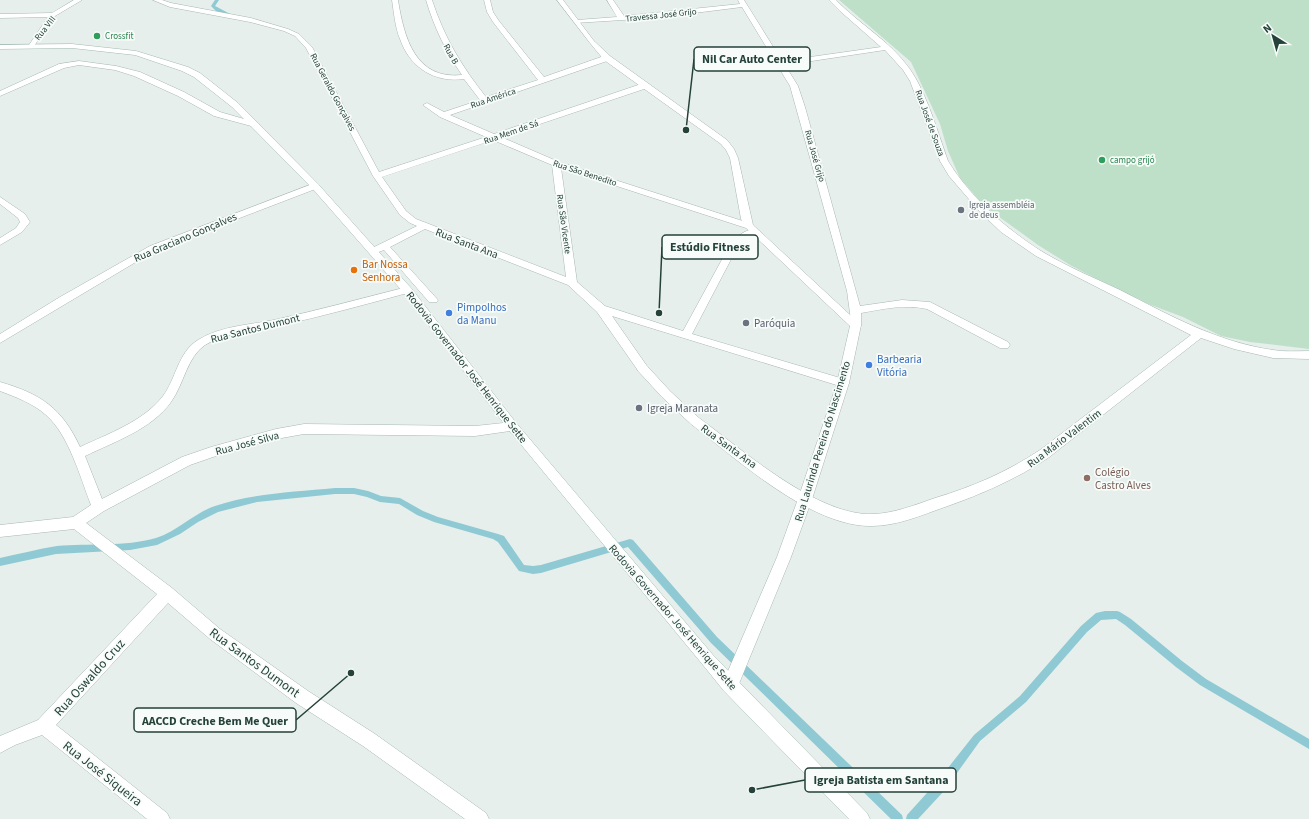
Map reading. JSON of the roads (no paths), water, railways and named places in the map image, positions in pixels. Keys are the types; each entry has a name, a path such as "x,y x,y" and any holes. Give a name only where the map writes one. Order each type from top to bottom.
{"street":[{"name":"Rua VIII","path":"32,45 53,15 79,0"},
{"name":"Rua Geraldo Gonçalves","path":"156,0 170,5 251,20 286,30 297,36 310,47 377,176 403,213 413,221 425,226"},
{"path":"395,0 403,40 415,59 422,66 440,77 466,77"},
{"name":"Rua B","path":"429,0 435,22 452,57 485,101"},
{"path":"487,0 490,12 496,22 543,81"},
{"path":"560,0 607,58 724,142 730,149 734,158 746,219 752,229 856,325"},
{"path":"610,0 622,19"},
{"name":"Rua José de Souza","path":"832,0 844,14 886,48 908,69 914,81 939,150 952,174 982,210 1004,230 1039,254 1200,334"},
{"name":"Travessa José Grijo","path":"577,22 684,13 743,3"},
{"name":"Rua José Grijo","path":"743,3 794,86 850,283 856,310 856,325"},
{"path":"0,16 53,15"},
{"name":"Rodovia Governador José Henrique Sette","path":"0,47 32,45 115,49 146,55 174,64 197,75 215,88 255,125 315,186 373,251 407,290 513,428 670,616 730,685 861,819"},
{"path":"780,64 886,48"},
{"name":"Rua América","path":"444,115 607,58"},
{"path":"0,94 62,66 79,63 116,68 137,74 181,94 217,114 255,125"},
{"name":"Rua Mem de Sá","path":"377,176 644,86"},
{"name":"Rua São Benedito","path":"427,105 444,115 556,164 752,229"},
{"name":"Rua São Vicente","path":"556,164 572,283"},
{"name":"Rua Graciano Gonçalves","path":"0,339 64,299 153,248 315,186"},
{"path":"0,200 22,216 25,222 19,230 0,242"},
{"name":"Rua Santa Ana","path":"373,251 425,226 572,283 601,308 643,369 666,394 695,421 805,500"},
{"path":"686,336 734,245 752,229"},
{"path":"388,249 433,300"},
{"name":"Rua Santos Dumont","path":"77,454 118,434 149,416 167,400 194,349 201,343 231,333 345,307 407,290"},
{"path":"856,310 906,302 918,302 930,306 1004,345"},
{"name":"Rua Santa Ana","path":"601,308 686,336 843,383"},
{"name":"Rua Laurinda Pereira do Nascimento","path":"730,685 784,557 805,500 843,383 856,325"},
{"path":"1200,334 1234,345 1273,354 1309,355"},
{"name":"Rua Mário Valentim","path":"805,500 838,516 864,521 890,519 984,488 1020,471 1044,454 1200,334"},
{"path":"0,386 28,398 51,411 61,423 77,454 99,507"},
{"name":"Rua José Silva","path":"0,531 76,523 99,507 186,461 211,452 276,434 304,429 347,428 475,432 513,428"},
{"name":"Rua Santos Dumont","path":"76,523 166,593 215,634 302,697 369,740 480,819"},
{"name":"Rua Oswaldo Cruz","path":"0,745 10,739 44,726 166,593"},
{"name":"Rua José Siqueira","path":"44,726 161,819"}],"waterway":[{"path":"217,0 213,6 231,16"},
{"path":"0,562 56,550 130,546 157,541 177,532 216,509 257,499 335,491 354,491 368,494 380,499 400,501 420,513 437,520 495,536 501,539 522,568 533,570 630,543 714,640 898,819"},
{"path":"911,819 940,787 977,738 1023,699 1084,629 1099,616 1117,615 1128,622 1203,682 1309,744"}],"place":[{"name":"Crossfit","path":"97,36"},
{"name":"Nil Car Auto Center","path":"686,130"},
{"name":"campo grijó","path":"1102,160"},
{"name":"Igreja assembléia de deus","path":"961,210"},
{"name":"Bar Nossa Senhora","path":"354,270"},
{"name":"Pimpolhos da Manu","path":"449,313"},
{"name":"Estúdio Fitness","path":"659,313"},
{"name":"Paróquia","path":"746,323"},
{"name":"Barbearia Vitória","path":"869,365"},
{"name":"Igreja Maranata","path":"639,408"},
{"name":"Colégio Castro Alves","path":"1087,478"},
{"name":"AACCD Creche Bem Me Quer","path":"351,673"},
{"name":"Igreja Batista em Santana","path":"752,790"}]}
